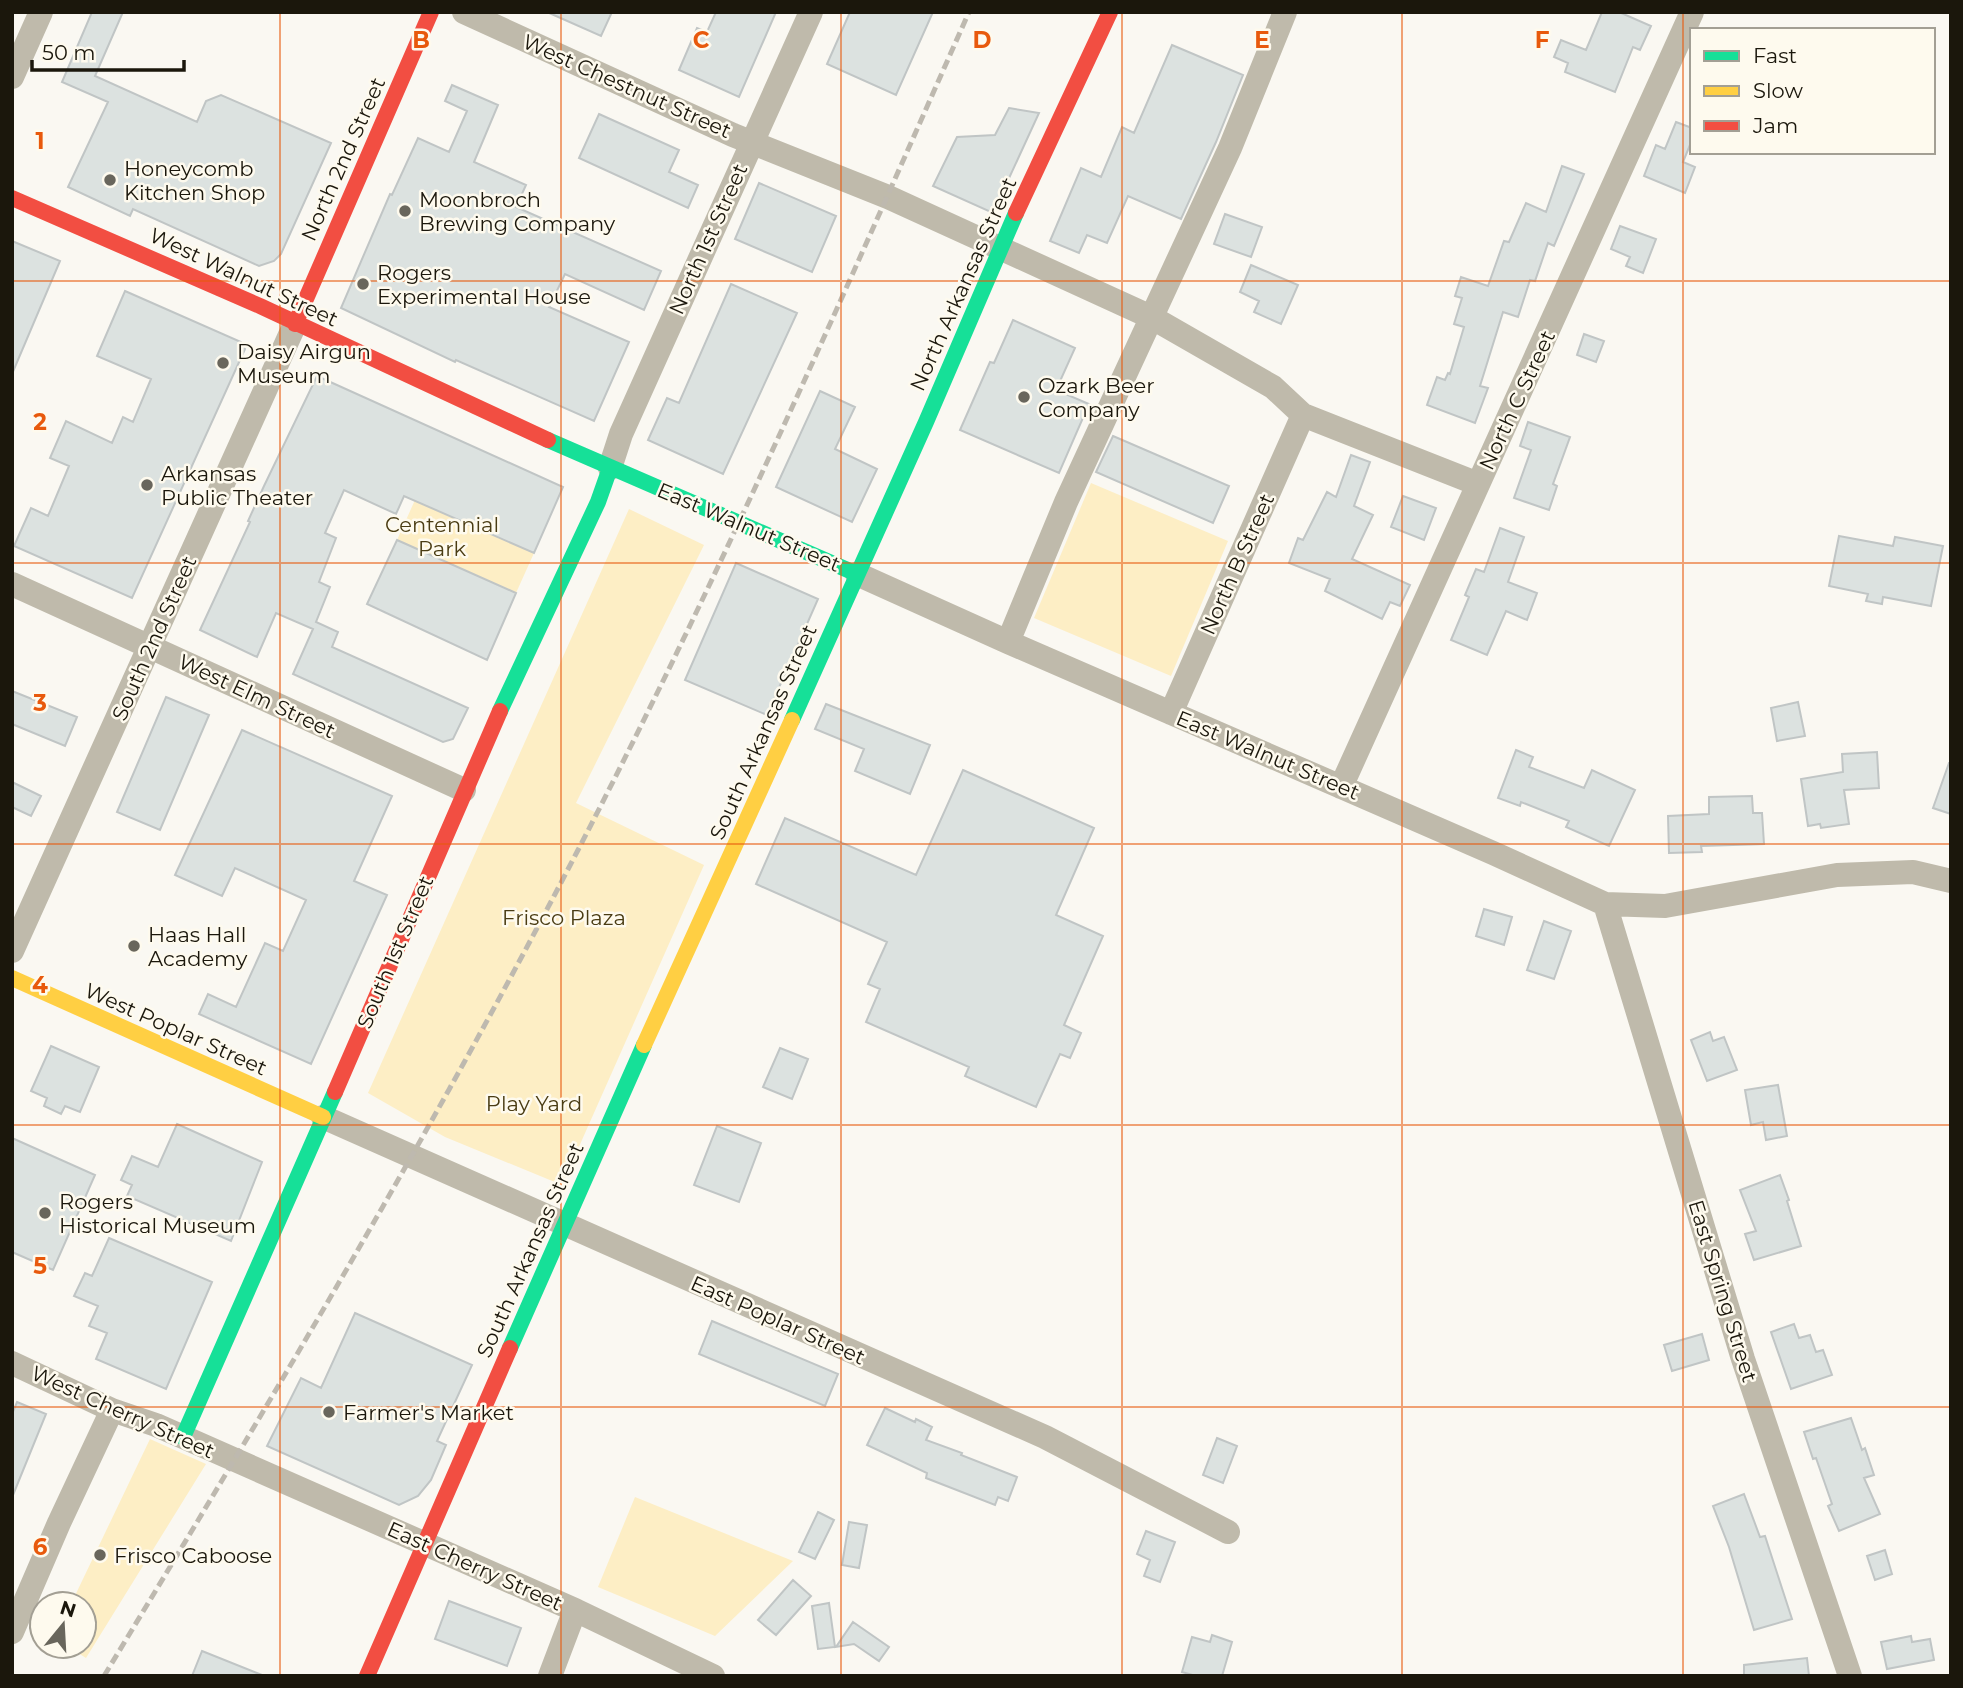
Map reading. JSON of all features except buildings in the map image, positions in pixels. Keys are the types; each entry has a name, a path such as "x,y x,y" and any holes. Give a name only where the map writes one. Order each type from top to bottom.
{"street":[{"path":"12,77 41,12"},
{"name":"North 2nd Street","path":"295,324 431,12"},
{"name":"West Chestnut Street","path":"464,12 752,142 1001,247 1151,317 1273,387 1303,415"},
{"name":"North 1st Street","path":"610,468 621,434 811,12"},
{"name":"North Arkansas Street","path":"857,574 1001,247 1110,12"},
{"path":"1008,642 1066,502 1230,148 1285,12"},
{"name":"North C Street","path":"1341,787 1692,12"},
{"name":"West Walnut Street","path":"12,198 181,270 610,468"},
{"name":"South 2nd Street","path":"12,951 295,324"},
{"path":"1303,415 1478,484"},
{"name":"North B Street","path":"1171,713 1303,415"},
{"name":"East Walnut Street","path":"610,468 1605,904 1665,906 1837,875 1913,872 1951,881"},
{"name":"South 1st Street","path":"183,1437 464,790 598,502 610,468"},
{"name":"South Arkansas Street","path":"366,1676 563,1225 857,574"},
{"name":"West Elm Street","path":"12,584 464,790"},
{"name":"East Spring Street","path":"1605,904 1743,1359 1850,1676"},
{"name":"West Poplar Street","path":"12,978 323,1116"},
{"name":"East Poplar Street","path":"323,1116 1045,1437 1228,1532"},
{"name":"West Cherry Street","path":"12,1363 112,1410 156,1425 234,1461"},
{"path":"12,1633 59,1523 112,1410"},
{"name":"East Cherry Street","path":"234,1461 575,1610 713,1676"},
{"path":"550,1676 575,1610"}],"green space":[{"path":"1091,483 1228,541 1171,676 1034,618"},
{"name":"Centennial Park","path":"415,500 534,553 516,593 397,540"},
{"name":"Frisco Plaza","path":"629,509 704,545 576,803 704,865 562,1185 445,1137 368,1093"},
{"path":"150,1439 206,1464 98,1639 98,1590 78,1590"},
{"path":"635,1497 793,1561 715,1636 598,1587"}],"railway":[{"path":"104,1676 407,1164 578,850 731,539 969,12"}],"traffic: fast":[{"path":"792,720 926,422 1016,213"},
{"path":"548,440 857,574"},
{"path":"500,711 598,502 610,468"},
{"path":"510,1348 644,1045"},
{"path":"183,1437 335,1092"}],"traffic: slow":[{"path":"644,1045 792,720"},
{"path":"12,978 323,1117"}],"traffic: jam":[{"path":"295,324 431,12"},
{"path":"1016,213 1110,12"},
{"path":"12,198 260,306 548,440"},
{"path":"335,1092 500,711"},
{"path":"367,1676 510,1348"}],"place":[{"name":"Honeycomb Kitchen Shop","path":"110,180"},
{"name":"Moonbroch Brewing Company","path":"405,211"},
{"name":"Rogers Experimental House","path":"363,284"},
{"name":"Daisy Airgun Museum","path":"223,363"},
{"name":"Ozark Beer Company","path":"1024,397"},
{"name":"Arkansas Public Theater","path":"147,485"},
{"name":"Haas Hall Academy","path":"134,946"},
{"name":"Rogers Historical Museum","path":"45,1213"},
{"name":"Farmer's Market","path":"329,1412"},
{"name":"Frisco Caboose","path":"100,1555"}],"park label":[{"name":"Play Yard","path":"534,1103"}]}
